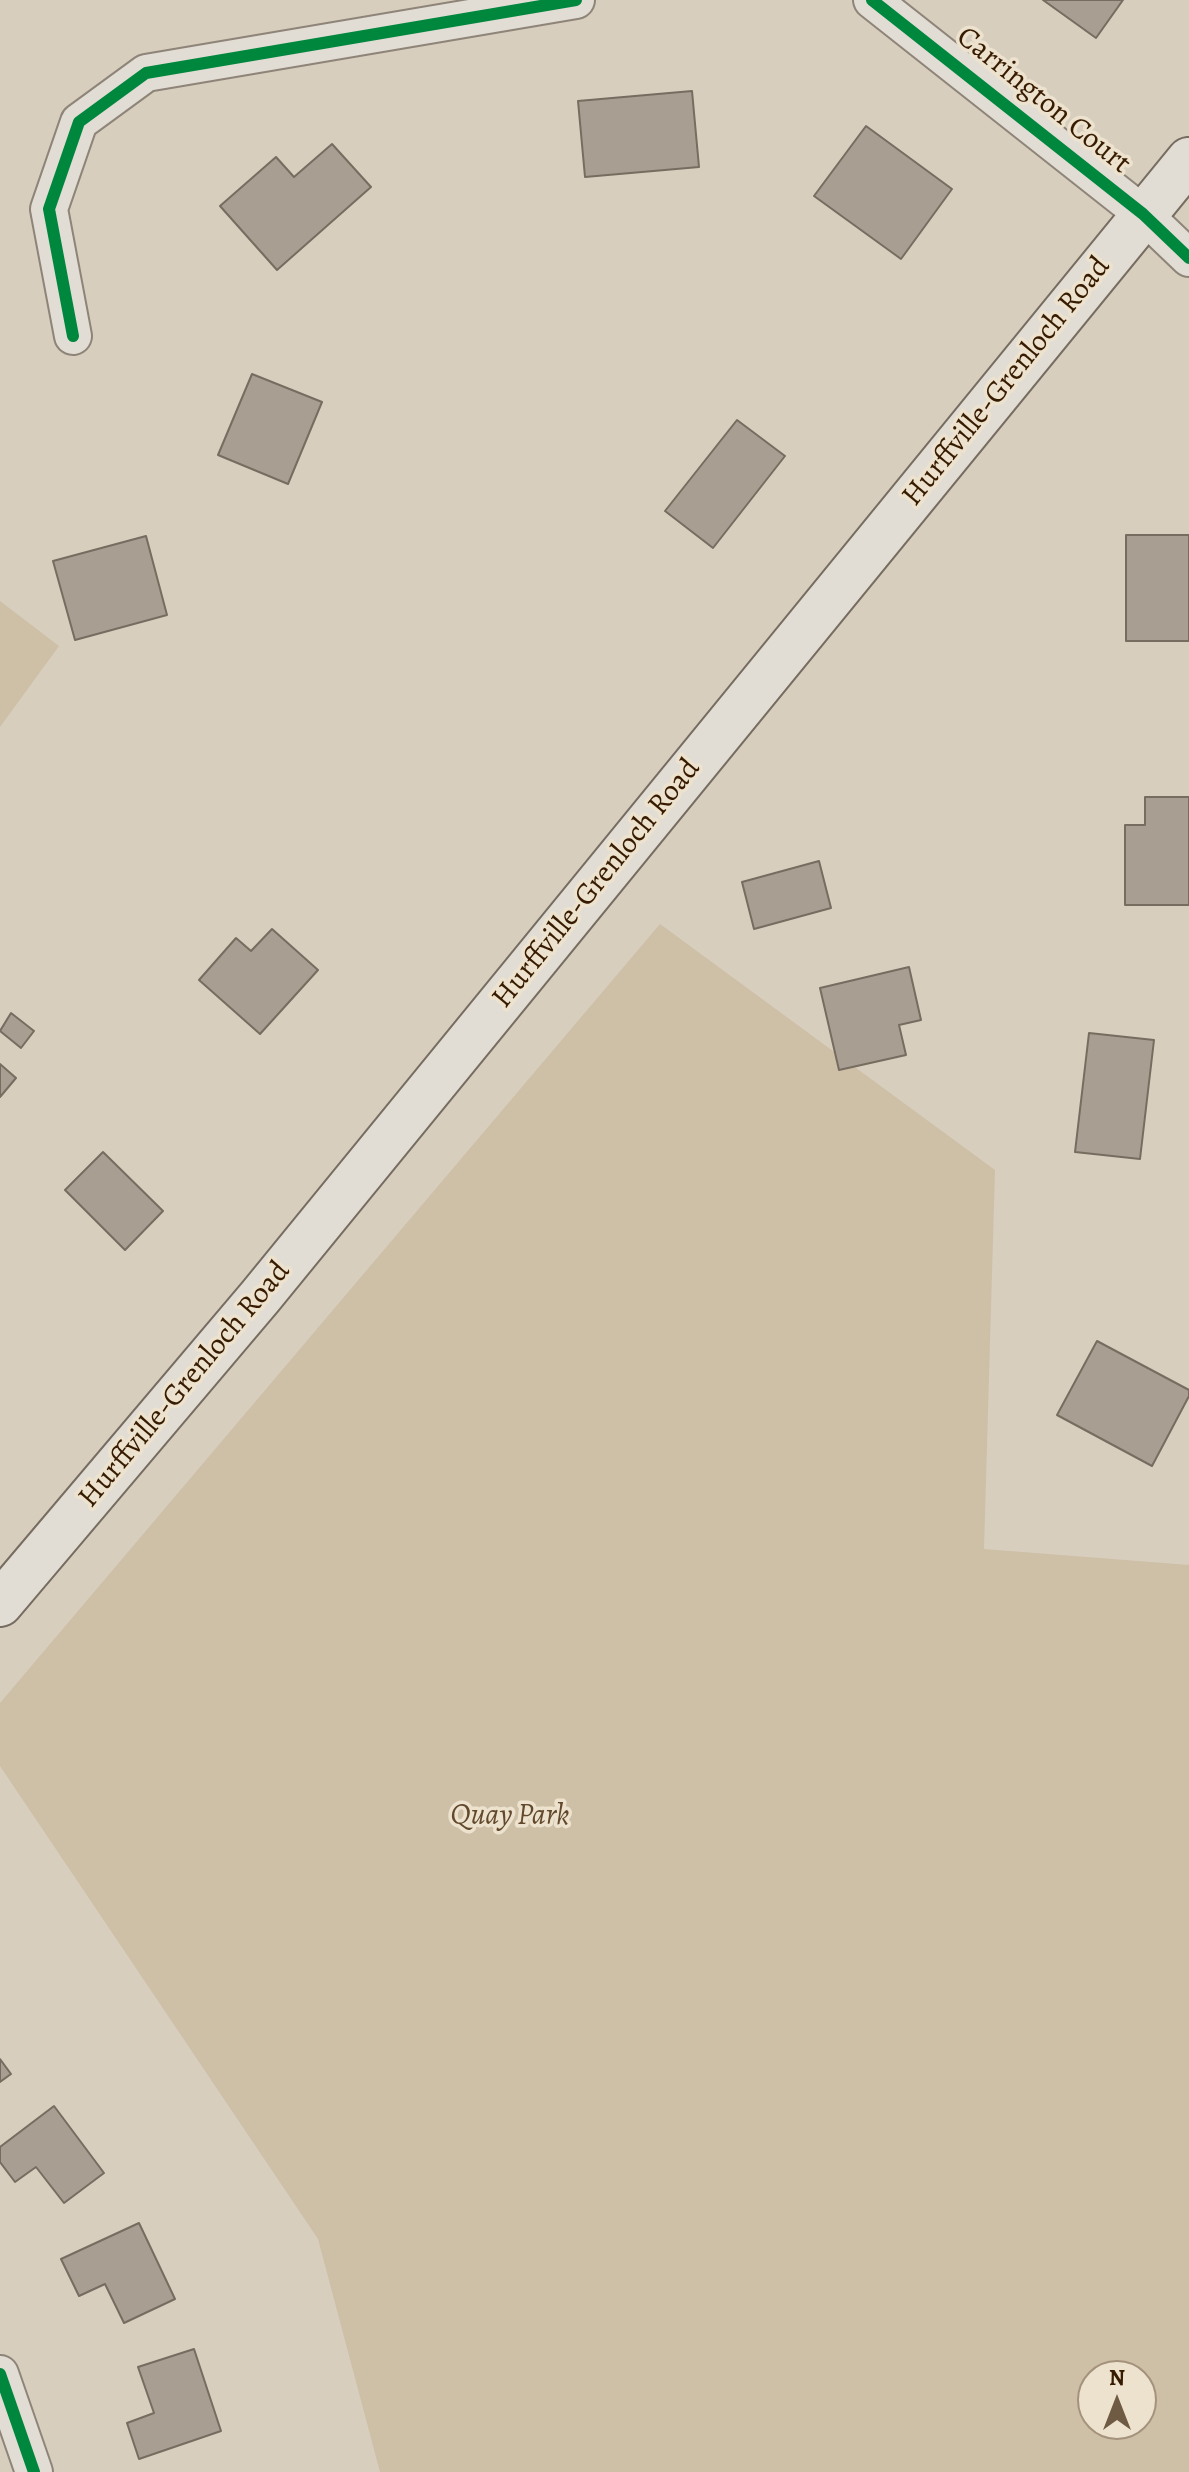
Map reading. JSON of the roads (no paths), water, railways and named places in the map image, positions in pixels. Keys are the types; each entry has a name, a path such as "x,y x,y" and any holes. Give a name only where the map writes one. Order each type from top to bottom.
{"main road":[{"name":"Hurffville-Grenloch Road","path":"0,1604 260,1297 1189,160"}],"street":[{"path":"73,336 49,209 79,122 146,73 576,0"},
{"name":"Carrington Court","path":"872,0 1143,214 1189,258"},
{"path":"0,2374 34,2472"}],"park label":[{"name":"Quay Park","path":"510,1817"}]}
